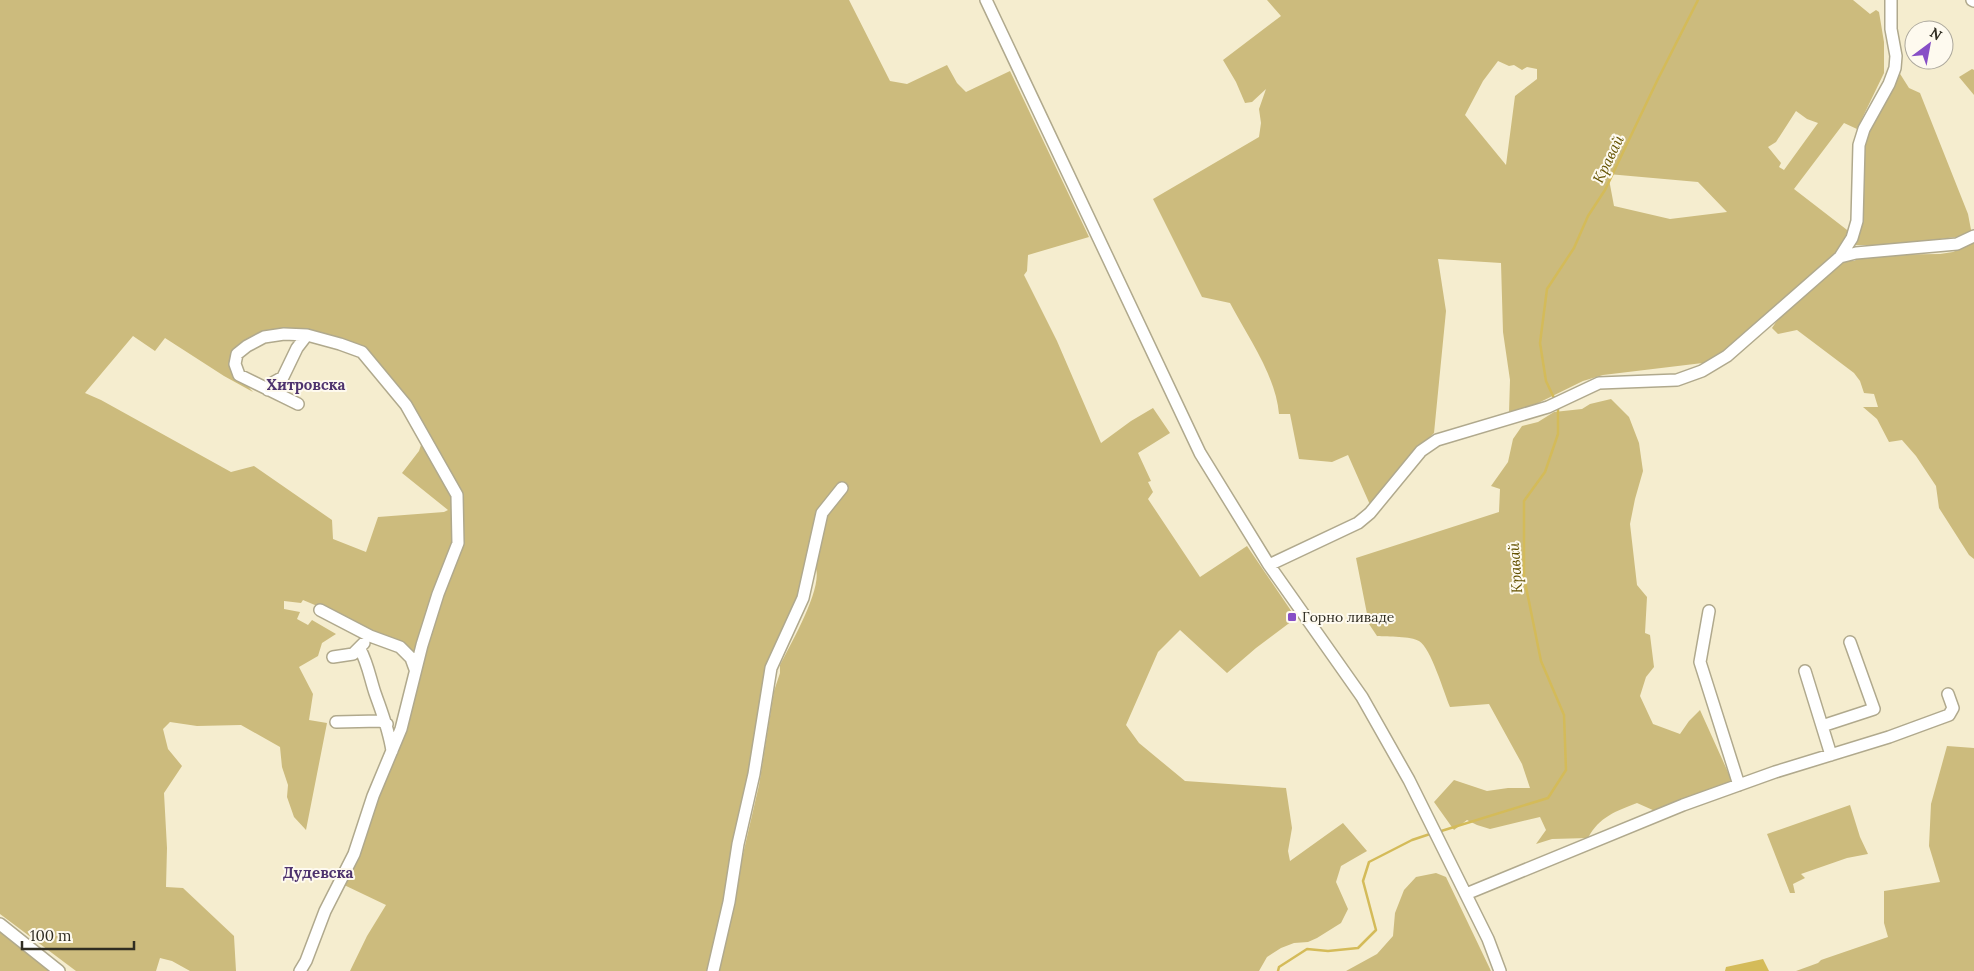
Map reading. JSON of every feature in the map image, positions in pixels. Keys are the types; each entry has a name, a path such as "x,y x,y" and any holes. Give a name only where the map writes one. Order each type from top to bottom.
{"street":[{"path":"986,0 1200,453 1269,565 1362,697 1435,832 1488,939 1500,971"},
{"path":"1269,565 1358,523 1370,513 1421,451 1437,440 1548,407 1599,383 1677,380 1702,371 1727,356 1840,257 1852,238 1857,221 1859,145 1864,129 1889,84 1895,68 1896,56 1891,29 1891,0"},
{"path":"1840,257 1856,253 1958,244 1974,236"},
{"path":"298,404 240,376 235,364 237,354 246,346 264,337 284,334 307,335 362,352 406,405 457,495 458,543 438,594 415,669 401,729 372,796 354,854 325,911 306,961 300,971"},
{"path":"268,390 274,382 282,377 297,348 307,335"},
{"path":"713,971 729,902 738,844 754,774 771,668 803,598 822,513 825,506 836,497 842,488"},
{"path":"320,610 370,636 400,648 411,658 415,669"},
{"path":"1709,611 1700,662 1739,785"},
{"path":"333,657 352,654 360,649 370,636"},
{"path":"1822,726 1874,709 1850,642"},
{"path":"360,649 368,664 375,693 387,724 392,750"},
{"path":"1804,672 1831,755"},
{"path":"1466,894 1537,867 1604,836 1739,785 1889,737 1950,715 1954,708 1948,694"},
{"path":"336,722 380,721 387,724"},
{"path":"0,924 59,971"}],"shaded area":[{"path":"0,0 849,0 890,81 907,84 947,65 957,83 966,92 1010,71 1089,237 1028,255 1027,271 1024,275 1057,341 1101,443 1153,408 1170,433 1138,453 1151,481 1148,482 1153,492 1148,499 1200,577 1247,546 1296,618 1227,673 1180,630 1158,652 1126,725 1139,743 1185,781 1286,788 1292,828 1288,851 1290,861 1343,823 1367,851 1341,866 1336,882 1348,909 1341,923 1308,942 1294,943 1281,948 1267,957 1259,971 716,971 759,785 780,665 811,600 817,575 815,566 775,668 764,728 708,971 350,971 367,936 386,905 342,884 397,741 414,660 322,608 303,600 301,603 284,601 284,609 300,612 297,619 308,625 312,620 336,634 322,643 318,656 299,667 313,694 309,720 327,723 306,830 294,817 287,797 288,785 282,767 280,747 241,725 197,726 170,722 163,729 168,749 182,766 164,793 167,848 166,887 183,888 234,936 236,971 190,971 172,961 160,958 156,971 76,971 0,914","holes":["133,336 155,351 165,338 224,376 253,392 240,378 234,363 261,339 321,338 371,360 423,439 419,451 402,473 448,510 444,512 378,517 366,552 333,539 332,520 254,466 231,472 85,393"]},
{"path":"1267,0 1853,0 1870,14 1876,10 1879,12 1884,42 1884,73 1857,129 1844,123 1794,189 1851,233 1839,254 1711,362 1603,375 1583,381 1526,409 1509,413 1510,380 1503,332 1501,263 1438,259 1446,311 1434,433 1418,449 1371,507 1348,455 1332,462 1299,459 1290,414 1279,414 1273,385 1253,343 1230,303 1202,297 1153,199 1259,137 1261,123 1259,109 1266,89 1252,102 1245,103 1236,82 1223,60 1281,16","holes":["1498,61 1509,66 1514,65 1522,70 1527,67 1537,69 1537,79 1515,96 1506,165 1465,115 1483,81","1796,111 1807,119 1818,123 1784,170 1779,167 1781,163 1768,147 1776,142","1608,174 1698,182 1727,212 1670,219 1614,206"]},
{"path":"1897,69 1909,88 1920,93 1968,214 1972,235 1892,245 1855,245 1863,136"},
{"path":"1972,69 1974,70 1974,95 1959,77"},
{"path":"1974,242 1974,559 1969,555 1939,508 1936,486 1916,456 1902,440 1889,442 1877,419 1863,407 1878,407 1874,394 1864,393 1860,381 1854,373 1797,330 1778,334 1772,328 1780,316 1842,260 1854,261 1865,255 1940,254 1953,252"},
{"path":"1611,399 1629,417 1639,443 1643,471 1630,524 1637,585 1647,597 1645,633 1650,635 1654,667 1646,677 1640,696 1653,724 1680,734 1700,710 1732,781 1655,811 1637,803 1629,806 1603,820 1588,838 1552,839 1536,844 1546,830 1540,817 1490,829 1467,820 1454,830 1434,802 1454,780 1487,791 1508,788 1530,788 1522,764 1489,704 1450,707 1424,645 1415,639 1405,637 1377,636 1369,624 1356,558 1499,512 1500,489 1491,486 1508,462 1513,439 1522,426 1538,422 1554,412 1582,409 1590,404"},
{"path":"1947,746 1974,748 1974,971 1796,971 1818,963 1821,960 1888,937 1884,923 1884,891 1940,882 1929,846 1931,804"},
{"path":"1850,805 1860,837 1868,854 1847,858 1801,874 1805,878 1793,884 1795,893 1790,893 1767,834"},
{"path":"1436,873 1446,877 1491,971 1346,971 1377,954 1393,936 1395,913 1404,890 1416,877"},
{"path":"0,927 54,971 0,971"},
{"path":"1763,959 1769,971 1725,971 1726,967"}],"waterway":[{"name":"Кравай","path":"1555,400 1546,381 1540,343 1547,289 1574,248 1588,216 1605,190 1698,0"},
{"name":"Кравай","path":"1438,832 1548,798 1566,770 1564,715 1541,661 1524,577 1524,501 1545,472 1558,434 1558,407"},
{"name":"Кравай","path":"1278,971 1279,967 1307,949 1328,951 1358,948 1376,930 1363,881 1369,862 1412,840 1433,833"}],"place":[{"name":"Горно ливаде","path":"1292,617"}],"district":[{"name":"Хитровска","path":"306,384"},
{"name":"Дудевска","path":"318,872"}]}
